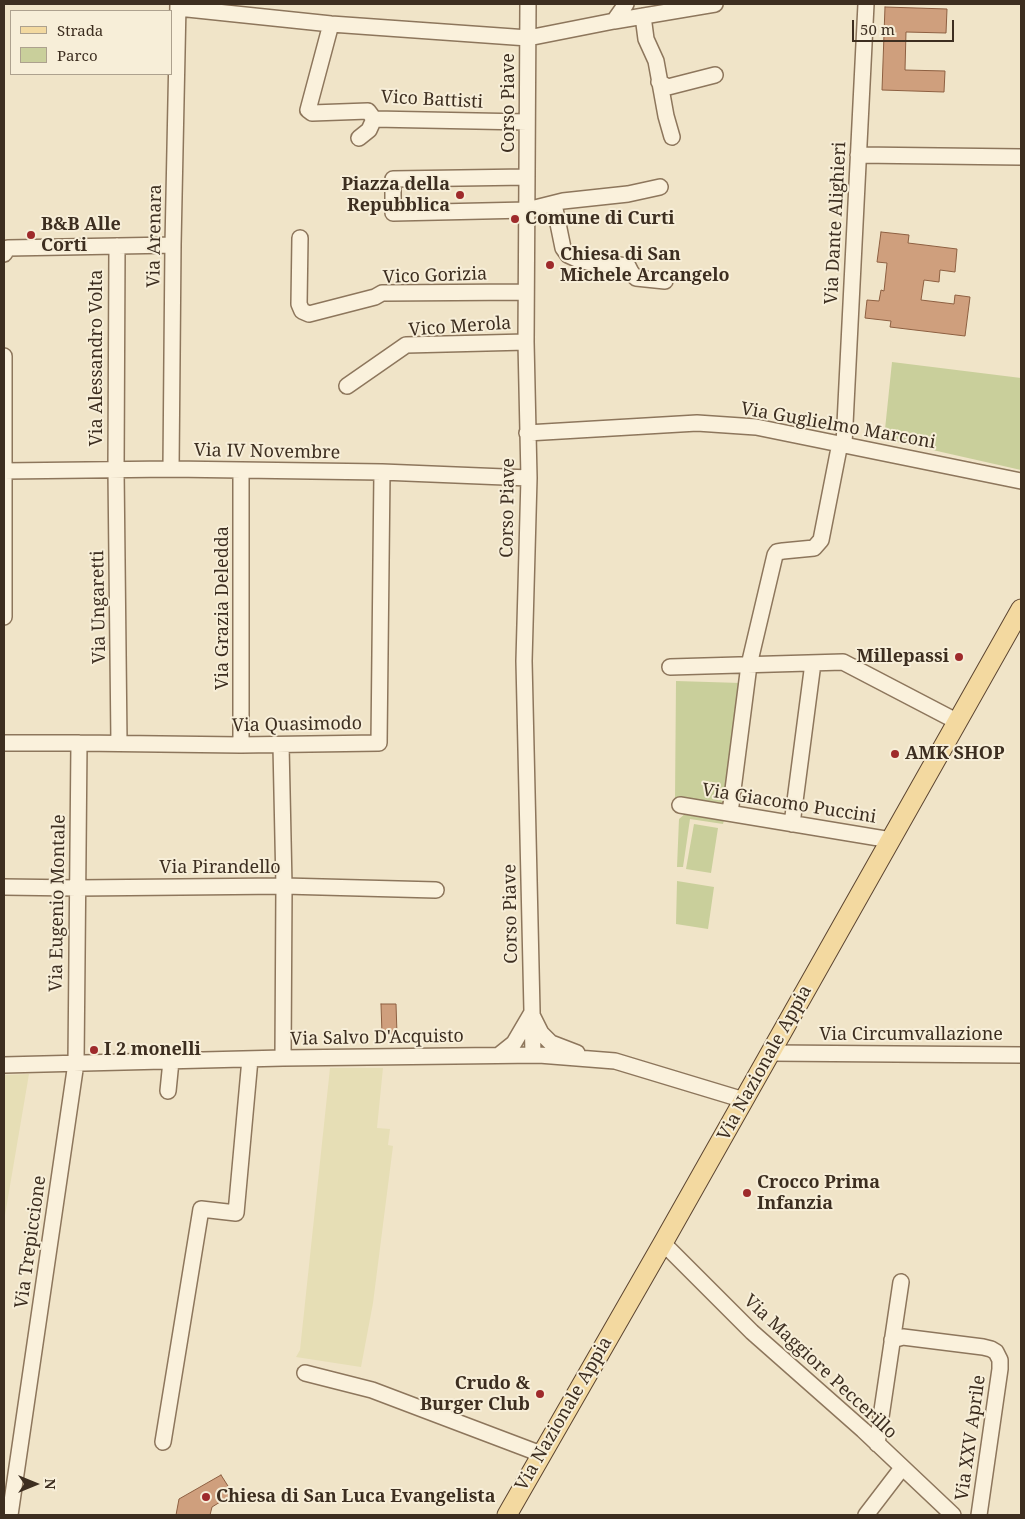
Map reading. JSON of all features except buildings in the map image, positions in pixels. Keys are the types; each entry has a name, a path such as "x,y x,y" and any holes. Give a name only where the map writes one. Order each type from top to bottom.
{"main road":[{"name":"Via Nazionale Appia","path":"511,1513 541,1454 771,1053 1021,608"}],"street":[{"name":"Corso Piave","path":"528,4 526,342 529,478 524,661 533,1055"},
{"path":"614,21 626,4"},
{"path":"178,6 331,24 528,38 715,4"},
{"name":"Via Dante Alighieri","path":"749,665 777,552 814,548 821,540 842,443 866,4"},
{"name":"Via Arenara","path":"171,469 178,6"},
{"path":"643,16 646,39 656,60 659,82 672,137"},
{"name":"Vico Battisti","path":"331,24 308,110 314,114 368,111 374,119 527,122"},
{"path":"659,82 668,87 715,75"},
{"path":"358,138 369,130 374,119"},
{"path":"858,155 1021,157"},
{"path":"527,177 393,179 393,213 527,210 660,187"},
{"path":"554,204 563,248 568,255 581,261 628,266 636,278 665,281"},
{"name":"Vico Gorizia","path":"300,238 299,304 302,311 309,314 375,297 382,293 526,292"},
{"path":"4,254 8,248 173,245"},
{"name":"Via Alessandro Volta","path":"116,470 117,246"},
{"name":"Vico Merola","path":"347,386 406,345 526,342"},
{"path":"4,356 4,617"},
{"name":"Via Guglielmo Marconi","path":"527,433 697,423 756,427 1021,481"},
{"name":"Via IV Novembre","path":"4,471 171,469 382,472 529,478"},
{"name":"Via Ungaretti","path":"116,470 120,743"},
{"name":"Via Grazia Deledda","path":"241,470 241,745"},
{"name":"Via Quasimodo","path":"4,743 281,745 379,743 382,472"},
{"path":"670,667 843,662 958,722"},
{"path":"792,824 813,663"},
{"path":"730,813 749,665"},
{"name":"Via Eugenio Montale","path":"76,1063 79,743"},
{"path":"281,745 284,886 283,1058"},
{"name":"Via Giacomo Puccini","path":"680,805 891,840"},
{"name":"Via Pirandello","path":"4,887 284,886 436,890"},
{"name":"Corso Piave","path":"532,1013 541,1034 550,1043 597,1059"},
{"path":"499,1055 514,1043 532,1013"},
{"name":"Via Circumvallazione","path":"771,1053 1021,1055"},
{"name":"Via Salvo D'Acquisto","path":"4,1065 283,1058 533,1055 616,1061 744,1100"},
{"path":"163,1442 201,1209 236,1213 250,1059"},
{"path":"168,1091 171,1061"},
{"name":"Via Trepiccione","path":"10,1515 76,1063"},
{"name":"Via Maggiore Peccerillo","path":"663,1243 752,1332 877,1444 948,1513"},
{"path":"877,1444 901,1282"},
{"name":"Via XXV Aprile","path":"892,1340 903,1337 983,1347 996,1352 1000,1360 979,1515"},
{"path":"305,1373 372,1390 541,1454"},
{"path":"866,1515 902,1468"}],"shaded area":[{"path":"330,1068 383,1068 377,1128 390,1129 388,1145 393,1146 373,1303 361,1367 296,1357 300,1350"},
{"path":"29,1074 4,1221 4,1075"}],"green space":[{"path":"892,362 1021,378 1021,470 884,439"},
{"path":"676,681 741,683 724,806 675,799"},
{"path":"686,813 724,820 723,824 690,819 683,867 677,867 679,819"},
{"path":"694,824 718,828 711,873 686,869"},
{"path":"677,881 714,887 708,929 676,924"}],"place":[{"name":"Piazza della Repubblica","path":"460,195"},
{"name":"Comune di Curti","path":"515,219"},
{"name":"B&B Alle Corti","path":"31,235"},
{"name":"Chiesa di San Michele Arcangelo","path":"550,265"},
{"name":"Millepassi","path":"959,657"},
{"name":"AMK SHOP","path":"895,754"},
{"name":"I 2 monelli","path":"94,1050"},
{"name":"Crocco Prima Infanzia","path":"747,1193"},
{"name":"Crudo & Burger Club","path":"540,1394"},
{"name":"Chiesa di San Luca Evangelista","path":"206,1497"}]}
